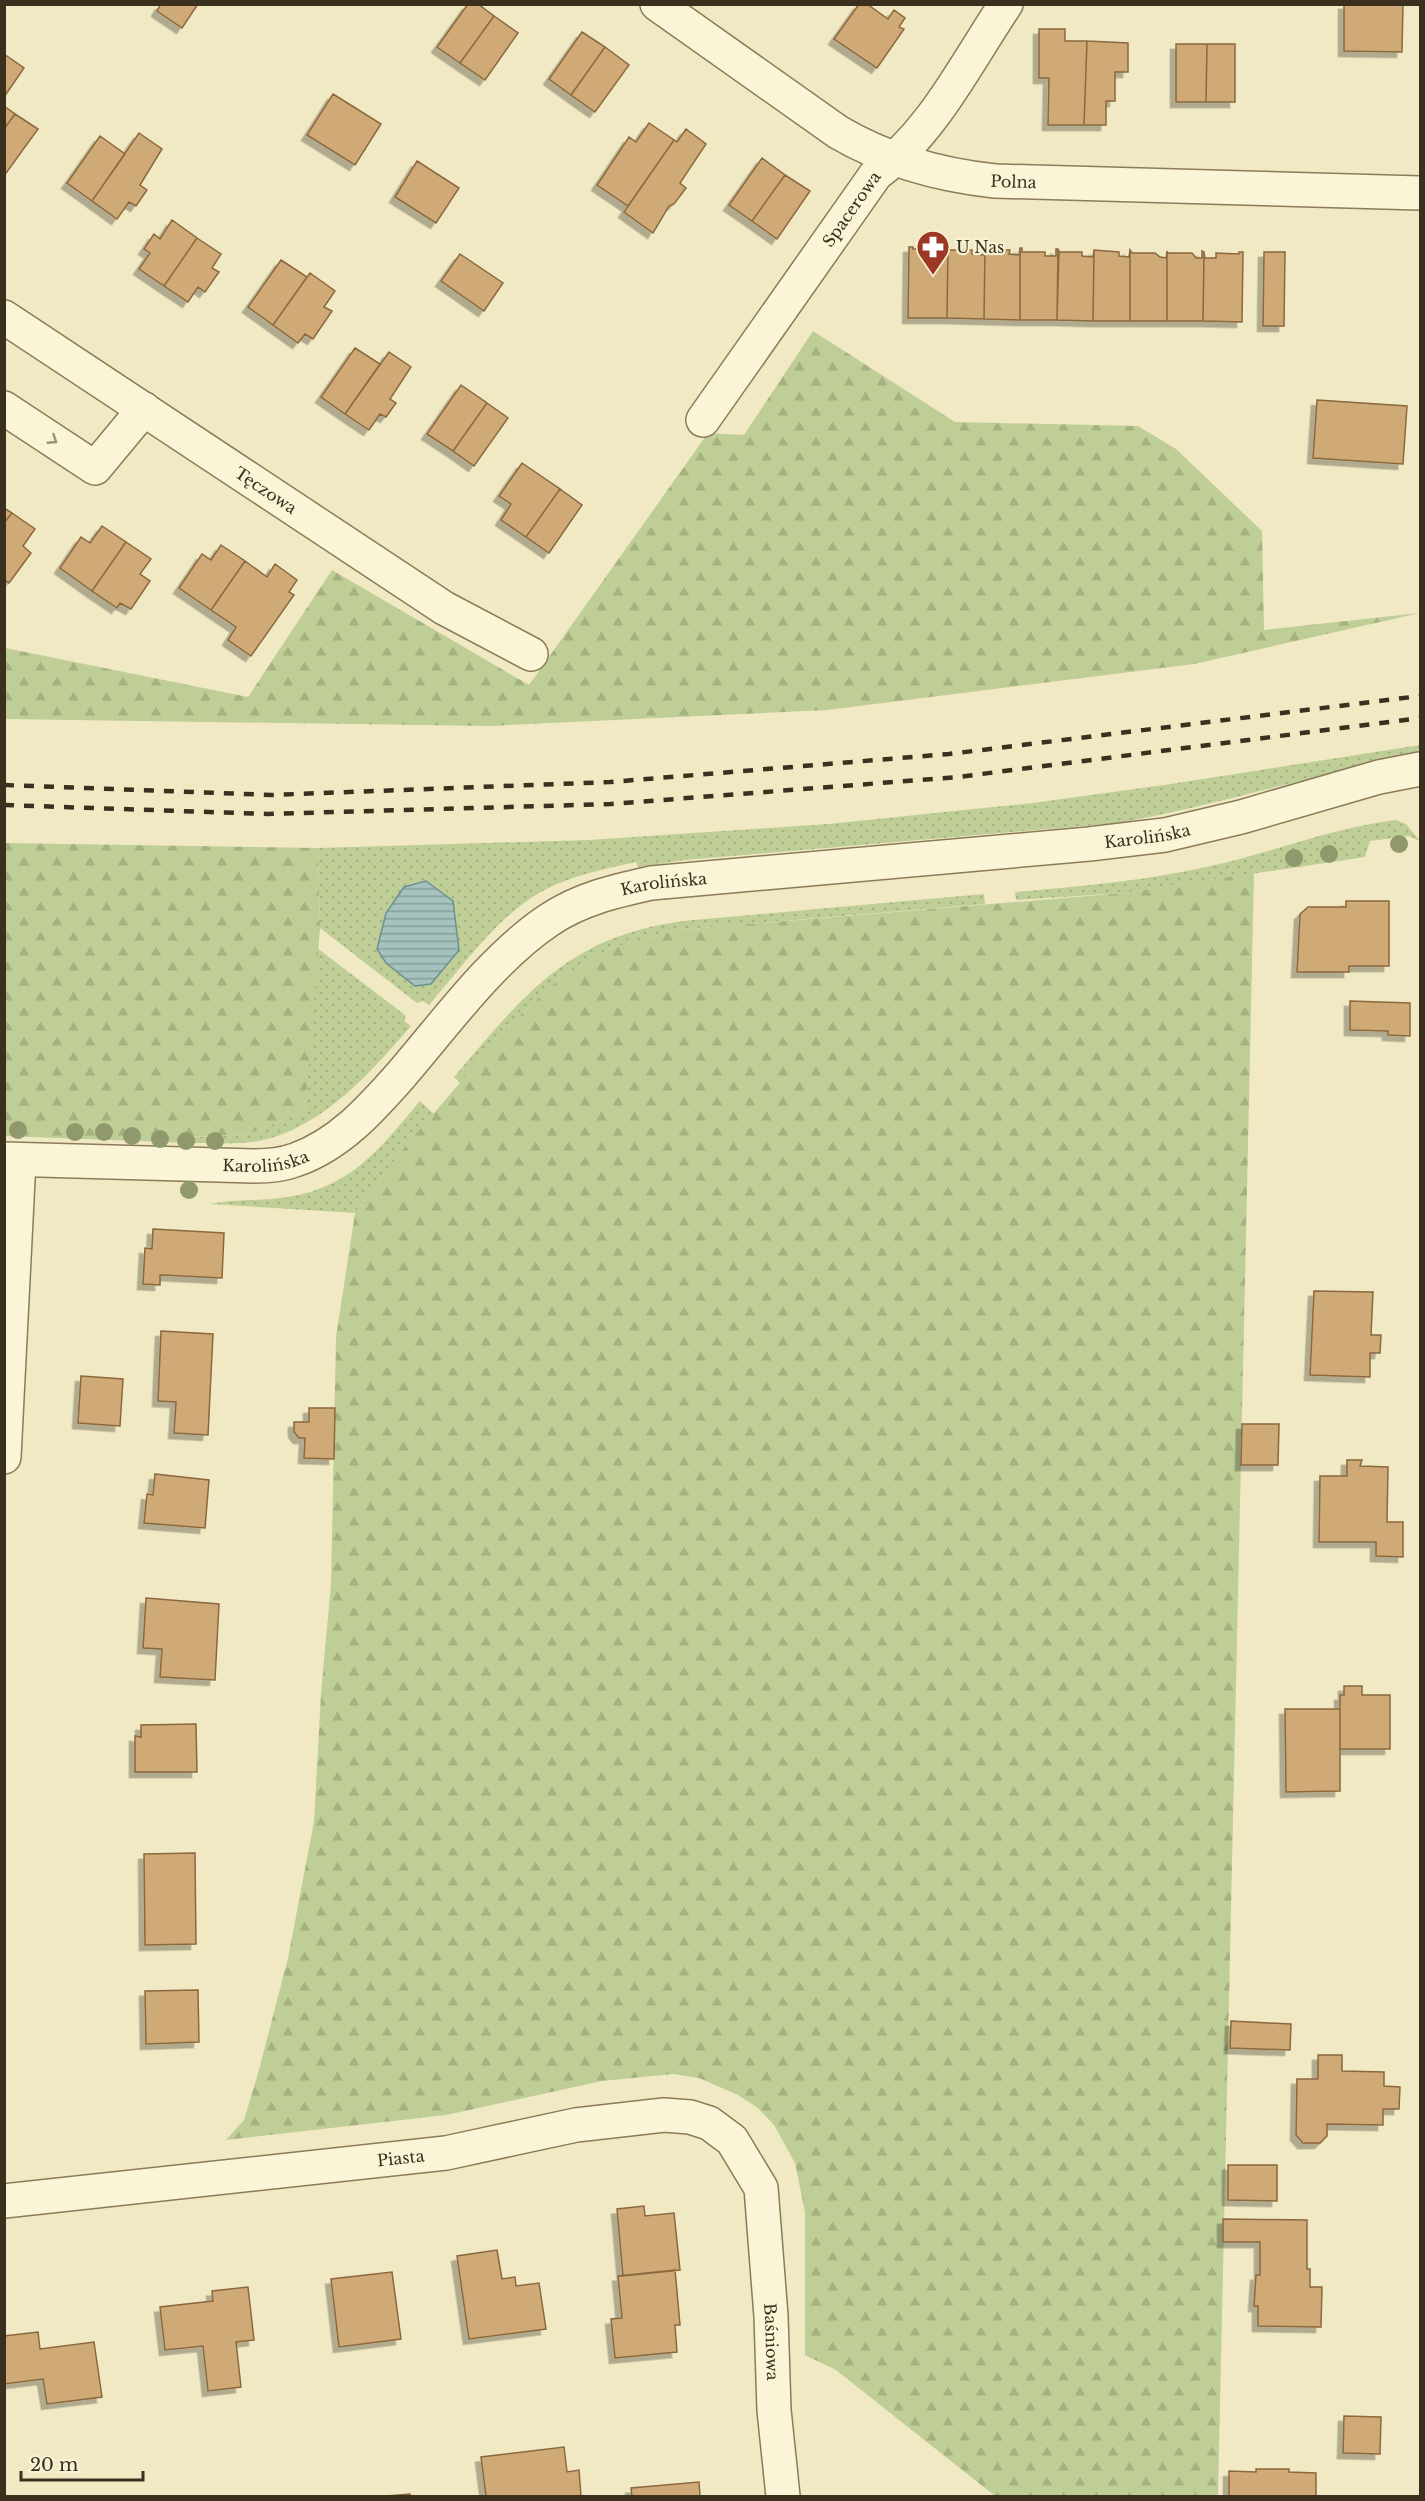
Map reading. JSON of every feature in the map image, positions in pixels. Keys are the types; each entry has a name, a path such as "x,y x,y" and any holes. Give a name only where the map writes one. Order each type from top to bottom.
{"street":[{"name":"Polna","path":"657,4 838,132 896,160 951,176 995,181 1420,193"},
{"name":"Spacerowa","path":"703,420 876,174 896,160 929,123 1006,4"},
{"name":"Tęczowa","path":"4,317 444,608 531,654"},
{"path":"4,408 95,468 144,409"},
{"name":"Karolińska","path":"12,1160 254,1166 280,1164 303,1157 334,1140 372,1106 518,944 561,913 606,894 651,883 1089,844 1165,834 1241,817 1379,777 1420,769"},
{"path":"4,1457 12,1160"},
{"name":"Piasta","path":"4,2200 446,2153 576,2126 664,2115 690,2117 709,2123 721,2131 739,2150 761,2188"},
{"name":"Baśniowa","path":"761,2188 771,2316 774,2410 783,2496"}],"green space":[{"path":"813,331 955,422 1138,426 1176,449 1262,531 1264,630 1420,613 1194,664 827,710 489,726 5,719 5,648 248,697 332,570 529,685 708,433 744,435"},
{"path":"1420,745 1420,753 1118,823 685,860 638,867 636,862 599,870 550,887 523,904 480,945 429,1005 423,1001 417,1003 320,928 318,848 589,840 828,824 1033,803"},
{"path":"1396,820 1406,824 1420,841 1409,836 1370,841 1365,857 1123,893 1016,900 1015,892 1094,885 1172,874 1224,863 1352,828"},
{"path":"5,843 318,848 320,928 305,1111 248,1134 189,1137 189,1143 5,1136"},
{"path":"1254,873 1218,2496 995,2496 836,2370 805,2355 805,2212 795,2163 774,2125 758,2108 738,2095 699,2078 673,2074 602,2081 446,2115 226,2140 244,2120 259,2070 288,1958 314,1822 321,1694 331,1584 336,1337 355,1213 402,1150 510,1025 561,977 612,948 677,930 1123,893"},
{"path":"984,894 985,904 677,930 612,948 561,977 510,1025 460,1083 454,1077 527,995 578,956 608,940 643,929 683,921"},
{"path":"317,948 405,1015 405,1022 411,1026 345,1095 306,1123 285,1133 255,1142 194,1143 194,1137 248,1134 305,1111"},
{"path":"420,1101 434,1114 402,1150 355,1213 210,1204 288,1197 330,1184 348,1174 378,1149"}],"water":[{"path":"426,881 453,901 459,950 431,984 415,986 386,963 377,949 386,913 404,887"}],"building":[{"path":"161,4 198,4 182,28 157,11"},
{"path":"468,4 478,4 494,16 460,63 437,47"},
{"path":"859,4 867,4 888,19 894,10 905,18 899,27 904,29 877,68 834,39"},
{"path":"1344,4 1403,4 1402,52 1344,51"},
{"path":"494,16 518,33 485,80 460,63"},
{"path":"1039,29 1065,29 1065,41 1087,41 1084,125 1048,125 1049,78 1039,78"},
{"path":"582,32 605,47 571,95 549,79"},
{"path":"1087,41 1128,43 1128,72 1115,72 1115,101 1106,101 1106,125 1084,125"},
{"path":"1176,44 1207,44 1206,102 1176,102"},
{"path":"1207,44 1235,44 1235,102 1206,102"},
{"path":"605,47 629,65 595,112 571,95"},
{"path":"4,54 24,68 4,97"},
{"path":"333,94 381,124 355,165 307,135"},
{"path":"4,106 15,114 4,129"},
{"path":"15,114 38,129 4,176 4,129"},
{"path":"649,123 674,140 628,206 597,185 629,137 636,142"},
{"path":"686,129 706,144 680,183 686,188 674,204 669,206 653,233 624,212 674,140 677,142"},
{"path":"139,133 162,149 140,185 147,190 136,206 129,202 117,219 92,201"},
{"path":"100,136 125,154 92,201 67,183"},
{"path":"762,158 785,175 752,221 729,205"},
{"path":"417,161 459,188 436,223 395,197"},
{"path":"785,175 810,191 777,239 752,221"},
{"path":"172,220 197,238 164,286 139,269 150,253 144,249 154,234 160,239"},
{"path":"197,238 221,254 212,268 219,272 205,292 198,287 188,302 164,286"},
{"path":"909,247 936,249 936,253 947,253 948,247 947,318 908,318"},
{"path":"948,247 949,250 972,250 972,254 983,255 985,248 984,319 947,318"},
{"path":"985,248 986,250 1010,250 1009,254 1019,255 1020,248 1020,320 984,319"},
{"path":"1020,248 1022,252 1045,252 1045,256 1056,256 1056,249 1058,249 1057,320 1020,320"},
{"path":"1059,250 1059,252 1082,252 1082,256 1093,257 1094,250 1093,321 1057,320"},
{"path":"1094,250 1119,252 1119,256 1129,257 1130,250 1130,321 1093,321"},
{"path":"1130,250 1132,253 1155,253 1166,258 1167,251 1167,321 1130,321"},
{"path":"1167,251 1168,253 1192,253 1196,258 1202,258 1202,251 1204,252 1203,321 1167,321"},
{"path":"1204,252 1205,258 1216,258 1216,253 1239,254 1243,252 1242,322 1203,321"},
{"path":"1264,252 1285,252 1284,326 1263,326"},
{"path":"460,254 503,283 484,311 441,281"},
{"path":"281,260 307,277 273,325 248,307"},
{"path":"310,273 335,291 324,307 332,311 313,339 305,334 298,343 273,325"},
{"path":"355,348 380,364 345,414 321,397"},
{"path":"389,352 411,367 390,399 396,403 386,417 380,414 369,430 345,414"},
{"path":"461,385 487,403 453,451 427,434"},
{"path":"1317,400 1407,406 1403,464 1313,458"},
{"path":"487,403 508,418 474,466 453,451"},
{"path":"522,463 560,489 526,537 501,520 511,504 499,496"},
{"path":"560,489 582,505 549,553 526,537"},
{"path":"4,508 12,513 4,523"},
{"path":"12,513 35,529 23,546 31,553 9,583 4,580 4,523"},
{"path":"102,526 126,542 92,591 60,568 81,537 90,543"},
{"path":"126,542 151,559 140,574 150,581 131,609 120,603 117,608 92,591"},
{"path":"221,545 245,561 211,610 179,588 202,554 211,560"},
{"path":"245,561 267,577 275,564 297,580 289,592 294,595 251,656 228,640 236,627 211,610"},
{"path":"1346,901 1389,901 1389,966 1349,966 1349,972 1297,972 1300,914 1308,907 1346,907"},
{"path":"1350,1001 1410,1003 1410,1036 1388,1035 1388,1031 1350,1030"},
{"path":"153,1229 224,1233 222,1278 160,1275 160,1285 143,1284 145,1248 152,1249"},
{"path":"1314,1291 1373,1292 1371,1335 1381,1335 1380,1353 1370,1353 1370,1377 1310,1375"},
{"path":"161,1331 213,1334 208,1435 174,1433 176,1402 158,1401"},
{"path":"81,1376 123,1379 120,1426 78,1423"},
{"path":"309,1408 335,1408 334,1459 304,1458 305,1438 299,1438 294,1432 294,1422 309,1422"},
{"path":"1242,1424 1279,1424 1278,1465 1241,1465"},
{"path":"1347,1460 1362,1460 1360,1466 1388,1467 1387,1522 1403,1522 1403,1557 1376,1556 1376,1542 1319,1542 1320,1476 1347,1476"},
{"path":"155,1474 209,1480 205,1528 144,1523 147,1494 153,1495"},
{"path":"146,1598 219,1604 215,1680 160,1677 162,1649 143,1648"},
{"path":"1344,1686 1362,1686 1362,1695 1390,1695 1390,1749 1340,1749 1340,1695 1344,1695"},
{"path":"1285,1709 1340,1709 1340,1791 1286,1792"},
{"path":"196,1724 197,1772 135,1772 135,1736 141,1737 141,1725"},
{"path":"195,1853 196,1944 145,1945 144,1854"},
{"path":"198,1990 199,2042 146,2044 145,1991"},
{"path":"1231,2021 1291,2024 1290,2050 1230,2048"},
{"path":"1318,2055 1342,2055 1342,2071 1384,2072 1384,2086 1400,2087 1399,2109 1383,2109 1383,2125 1327,2124 1327,2136 1320,2143 1303,2143 1296,2135 1297,2079 1318,2079"},
{"path":"1228,2165 1277,2165 1277,2201 1228,2200"},
{"path":"644,2206 645,2216 674,2213 680,2270 623,2276 617,2209"},
{"path":"1223,2219 1307,2220 1307,2269 1310,2269 1310,2287 1322,2287 1321,2327 1258,2326 1258,2306 1254,2306 1256,2275 1260,2275 1260,2242 1223,2242"},
{"path":"497,2250 502,2279 515,2277 516,2286 539,2283 546,2329 469,2339 457,2256"},
{"path":"675,2270 680,2325 675,2325 677,2352 615,2358 611,2319 622,2318 618,2276"},
{"path":"392,2272 401,2339 339,2347 331,2279"},
{"path":"248,2287 254,2340 236,2342 241,2387 208,2391 203,2346 165,2350 160,2307 213,2301 212,2291"},
{"path":"38,2332 40,2349 94,2342 102,2397 47,2404 43,2379 4,2384 4,2336"},
{"path":"1344,2416 1381,2417 1380,2454 1343,2453"},
{"path":"564,2447 567,2472 579,2470 581,2496 486,2496 481,2457"},
{"path":"1256,2469 1289,2469 1289,2472 1316,2473 1316,2496 1229,2496 1229,2471 1256,2472"},
{"path":"699,2482 700,2496 632,2496 631,2488"},
{"path":"410,2494 410,2496 386,2496"}],"railway":[{"path":"4,785 271,795 610,782 949,754 1420,696"},
{"path":"4,805 268,814 611,804 958,777 1420,718"}],"place":[{"name":"U Nas","path":"933,276"}]}
